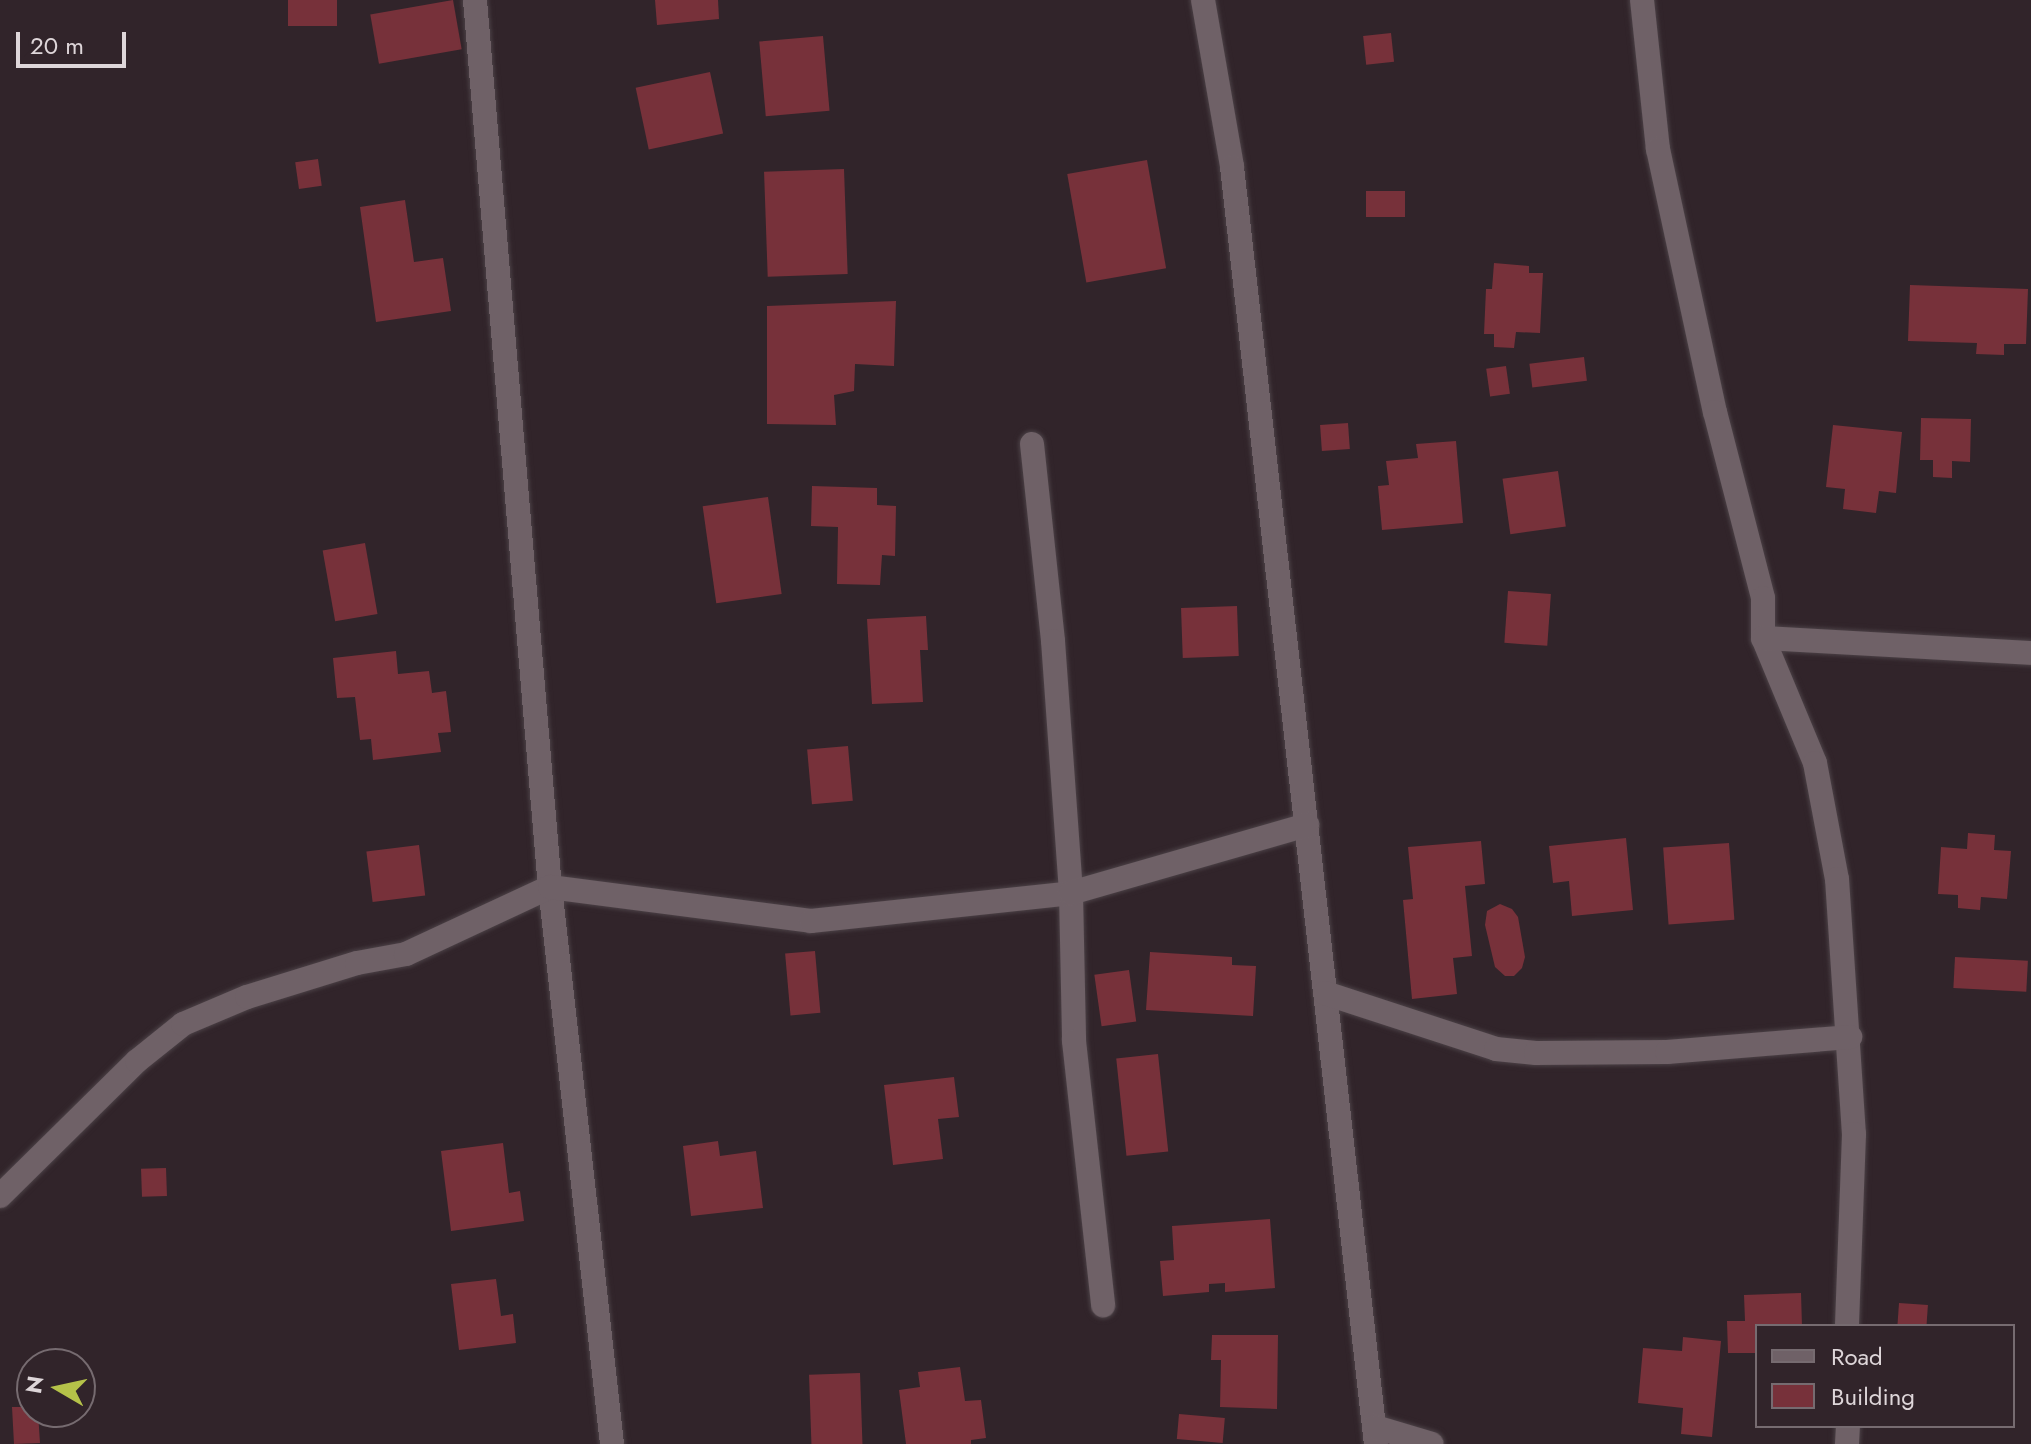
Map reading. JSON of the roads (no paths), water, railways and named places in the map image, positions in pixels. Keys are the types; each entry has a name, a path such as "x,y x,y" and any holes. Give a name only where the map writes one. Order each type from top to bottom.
{"street":[{"path":"475,0 550,887 612,1444"},
{"path":"1203,0 1232,167 1376,1436 1432,1444"},
{"path":"1642,0 1658,149 1715,412 1763,598 1763,638 1815,763 1837,879 1850,1037 1854,1134 1847,1324"},
{"path":"1032,444 1053,641 1071,893 1074,1041 1103,1305"},
{"path":"1763,638 2031,653"},
{"path":"0,1196 137,1061 183,1024 260,992 357,963 406,954 550,887 811,921 1071,893 1307,825"},
{"path":"1325,993 1496,1049 1536,1053 1667,1052 1850,1037"}]}
